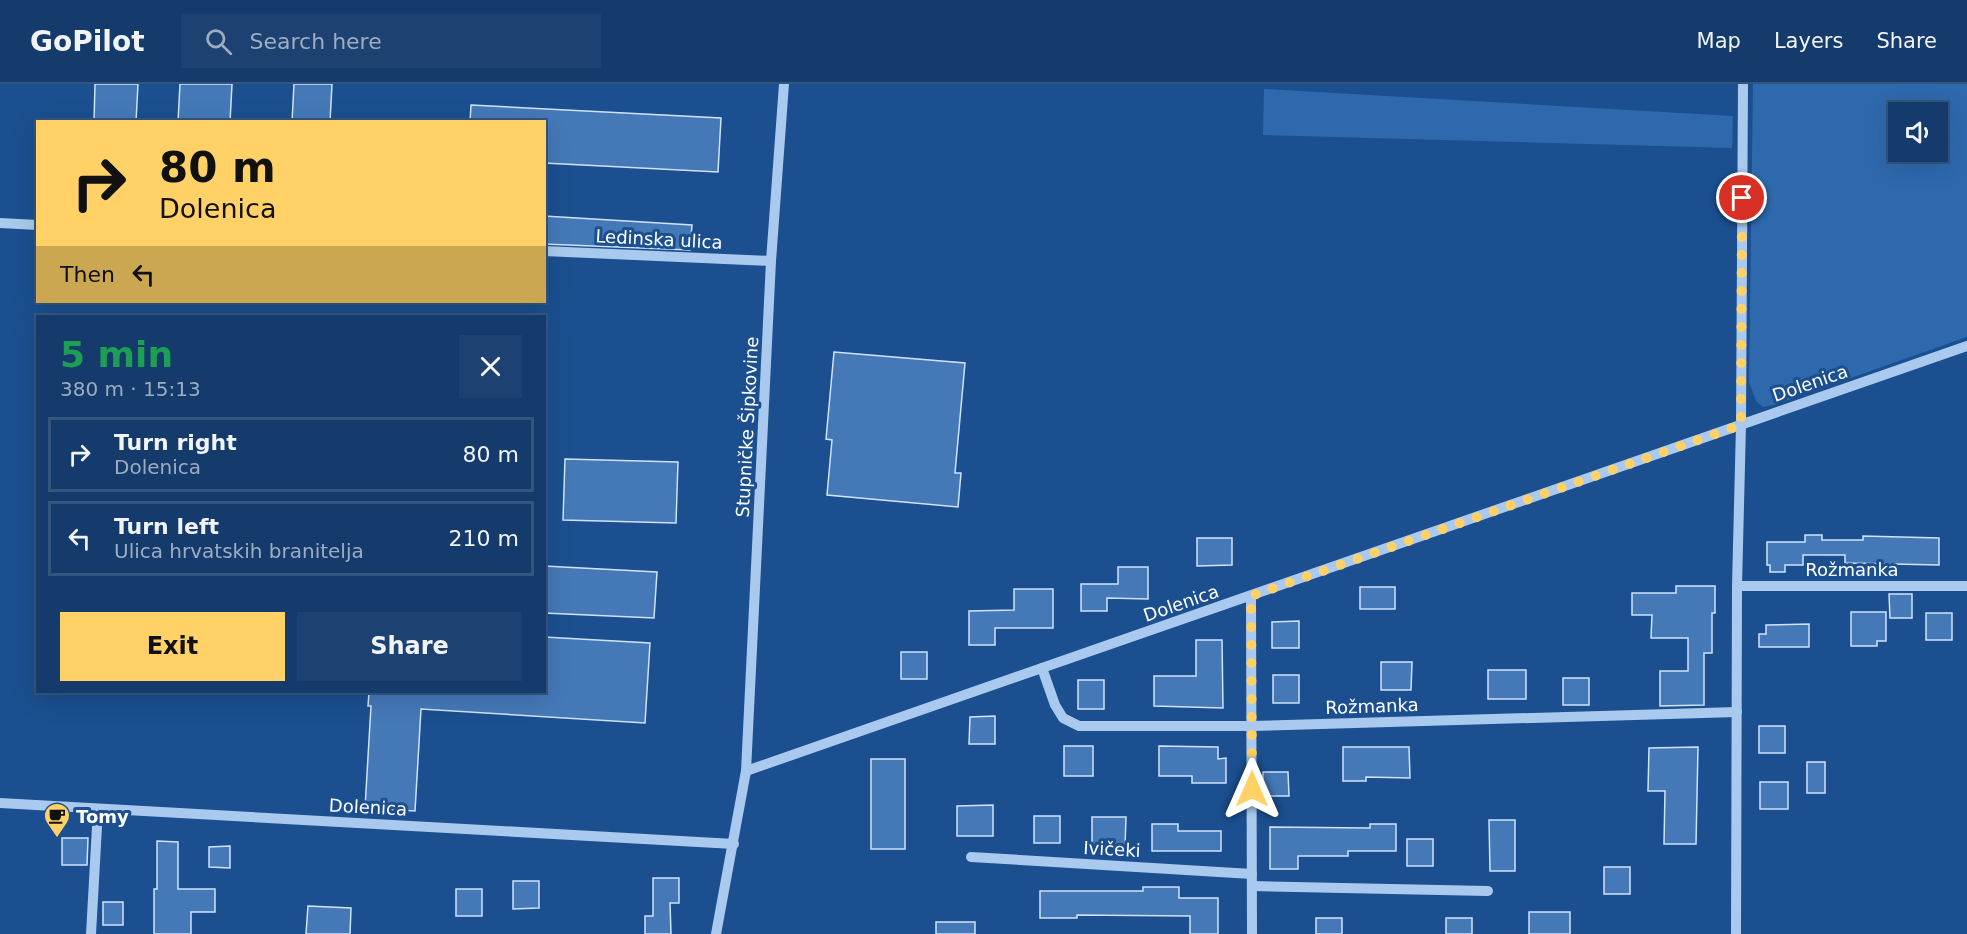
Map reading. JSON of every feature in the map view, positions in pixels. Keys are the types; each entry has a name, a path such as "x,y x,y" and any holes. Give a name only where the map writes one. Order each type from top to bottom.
{"street":[{"name":"Stupničke Šipkovine","path":"716,934 746,771 771,261 784,84"},
{"path":"1736,934 1737,586 1741,425 1743,84"},
{"path":"0,223 36,225"},
{"name":"Ledinska ulica","path":"546,251 771,261"},
{"name":"Dolenica","path":"746,771 1967,346"},
{"name":"Rožmanka","path":"1737,586 1967,586"},
{"path":"1251,596 1252,934"},
{"name":"Rožmanka","path":"1042,668 1055,705 1063,718 1079,726 1251,726 1737,712"},
{"name":"Dolenica","path":"0,803 734,844"},
{"path":"91,934 98,808"},
{"name":"Ivičeki","path":"971,857 1252,874"},
{"path":"1252,886 1488,891"}],"shaded area":[{"path":"1753,84 1967,84 1967,337 1774,405 1763,407 1756,401 1749,382"},
{"path":"1264,89 1733,116 1732,148 1263,135"}],"building":[{"path":"95,84 138,84 136,120 94,120"},
{"path":"180,84 232,84 230,120 178,120"},
{"path":"294,84 332,84 330,120 292,120"},
{"path":"471,105 721,118 718,172 546,163 546,120 470,120"},
{"path":"546,216 692,225 690,250 546,244"},
{"path":"834,352 965,363 955,473 961,473 958,507 827,495 832,440 826,439"},
{"path":"565,459 678,462 676,523 563,520"},
{"path":"1805,535 1822,535 1822,540 1863,540 1863,536 1939,538 1939,565 1845,563 1845,555 1803,555 1803,565 1785,565 1785,572 1770,572 1770,565 1767,565 1767,542 1805,542"},
{"path":"1197,538 1232,538 1232,565 1197,566"},
{"path":"546,566 657,572 654,618 546,613"},
{"path":"1118,567 1148,567 1148,599 1107,598 1107,611 1081,611 1081,584 1118,584"},
{"path":"1676,586 1715,586 1712,653 1704,653 1704,705 1660,706 1660,671 1688,671 1688,638 1651,638 1652,615 1632,615 1632,593 1676,593"},
{"path":"1360,587 1395,587 1395,609 1360,609"},
{"path":"1014,589 1053,589 1053,628 995,628 995,645 969,645 969,611 1014,610"},
{"path":"1889,594 1912,594 1912,618 1890,618"},
{"path":"1851,612 1886,612 1886,641 1877,641 1877,646 1851,646"},
{"path":"1926,613 1952,613 1952,640 1926,640"},
{"path":"1299,621 1299,648 1272,648 1272,622"},
{"path":"1809,624 1809,647 1759,647 1759,634 1766,634 1766,625"},
{"path":"546,637 650,643 645,723 421,709 415,811 365,808 371,706 368,706 369,693 546,693"},
{"path":"1196,640 1222,640 1223,708 1154,706 1154,676 1196,676"},
{"path":"901,652 927,652 927,679 901,679"},
{"path":"1381,662 1412,662 1411,690 1381,690"},
{"path":"1488,670 1526,670 1526,699 1488,699"},
{"path":"1273,675 1299,675 1299,703 1273,703"},
{"path":"1563,678 1589,678 1589,705 1563,705"},
{"path":"1078,680 1104,680 1104,709 1078,709"},
{"path":"995,716 995,744 969,744 970,717"},
{"path":"1759,726 1785,726 1785,753 1759,753"},
{"path":"1064,746 1093,746 1093,776 1064,776"},
{"path":"1159,746 1218,747 1218,759 1226,758 1226,783 1192,783 1192,776 1159,776"},
{"path":"1343,747 1409,747 1410,778 1366,777 1366,781 1343,781"},
{"path":"1698,747 1696,844 1664,844 1665,791 1648,791 1649,748"},
{"path":"871,759 905,759 905,849 871,849"},
{"path":"1807,762 1825,762 1825,793 1807,793"},
{"path":"1263,772 1288,772 1289,796 1263,796"},
{"path":"1760,782 1788,782 1788,809 1760,809"},
{"path":"993,805 993,836 957,836 957,806"},
{"path":"1034,816 1060,816 1060,843 1034,843"},
{"path":"1092,817 1126,817 1125,847 1092,847"},
{"path":"1489,820 1515,820 1515,871 1490,871"},
{"path":"1152,824 1178,824 1178,831 1221,831 1221,851 1152,851"},
{"path":"1370,824 1396,824 1396,851 1348,851 1348,856 1298,856 1298,869 1270,869 1270,827 1370,828"},
{"path":"62,838 88,838 87,865 62,865"},
{"path":"1407,839 1433,839 1433,866 1407,866"},
{"path":"157,841 178,842 178,889 215,889 215,912 191,912 191,934 154,934"},
{"path":"230,846 230,868 209,867 209,847"},
{"path":"1604,867 1630,867 1630,894 1604,894"},
{"path":"653,878 679,878 679,903 670,903 671,934 645,934 645,916 653,916"},
{"path":"513,881 539,881 539,908 513,909"},
{"path":"1143,887 1179,887 1179,898 1218,898 1218,934 1190,934 1190,916 1077,915 1077,918 1040,918 1040,891 1143,891"},
{"path":"456,889 482,889 482,916 456,916"},
{"path":"103,902 123,902 123,925 103,925"},
{"path":"308,906 351,908 350,934 306,934"},
{"path":"1529,912 1570,912 1570,934 1529,934"},
{"path":"1316,918 1342,918 1342,934 1316,934"},
{"path":"1446,918 1472,918 1472,934 1446,934"},
{"path":"936,922 975,922 975,934 936,934"}],"place":[{"name":"Tomy","path":"57,839"}],"route":[{"path":"1252,789 1251,596 1741,425 1742,198"}]}
